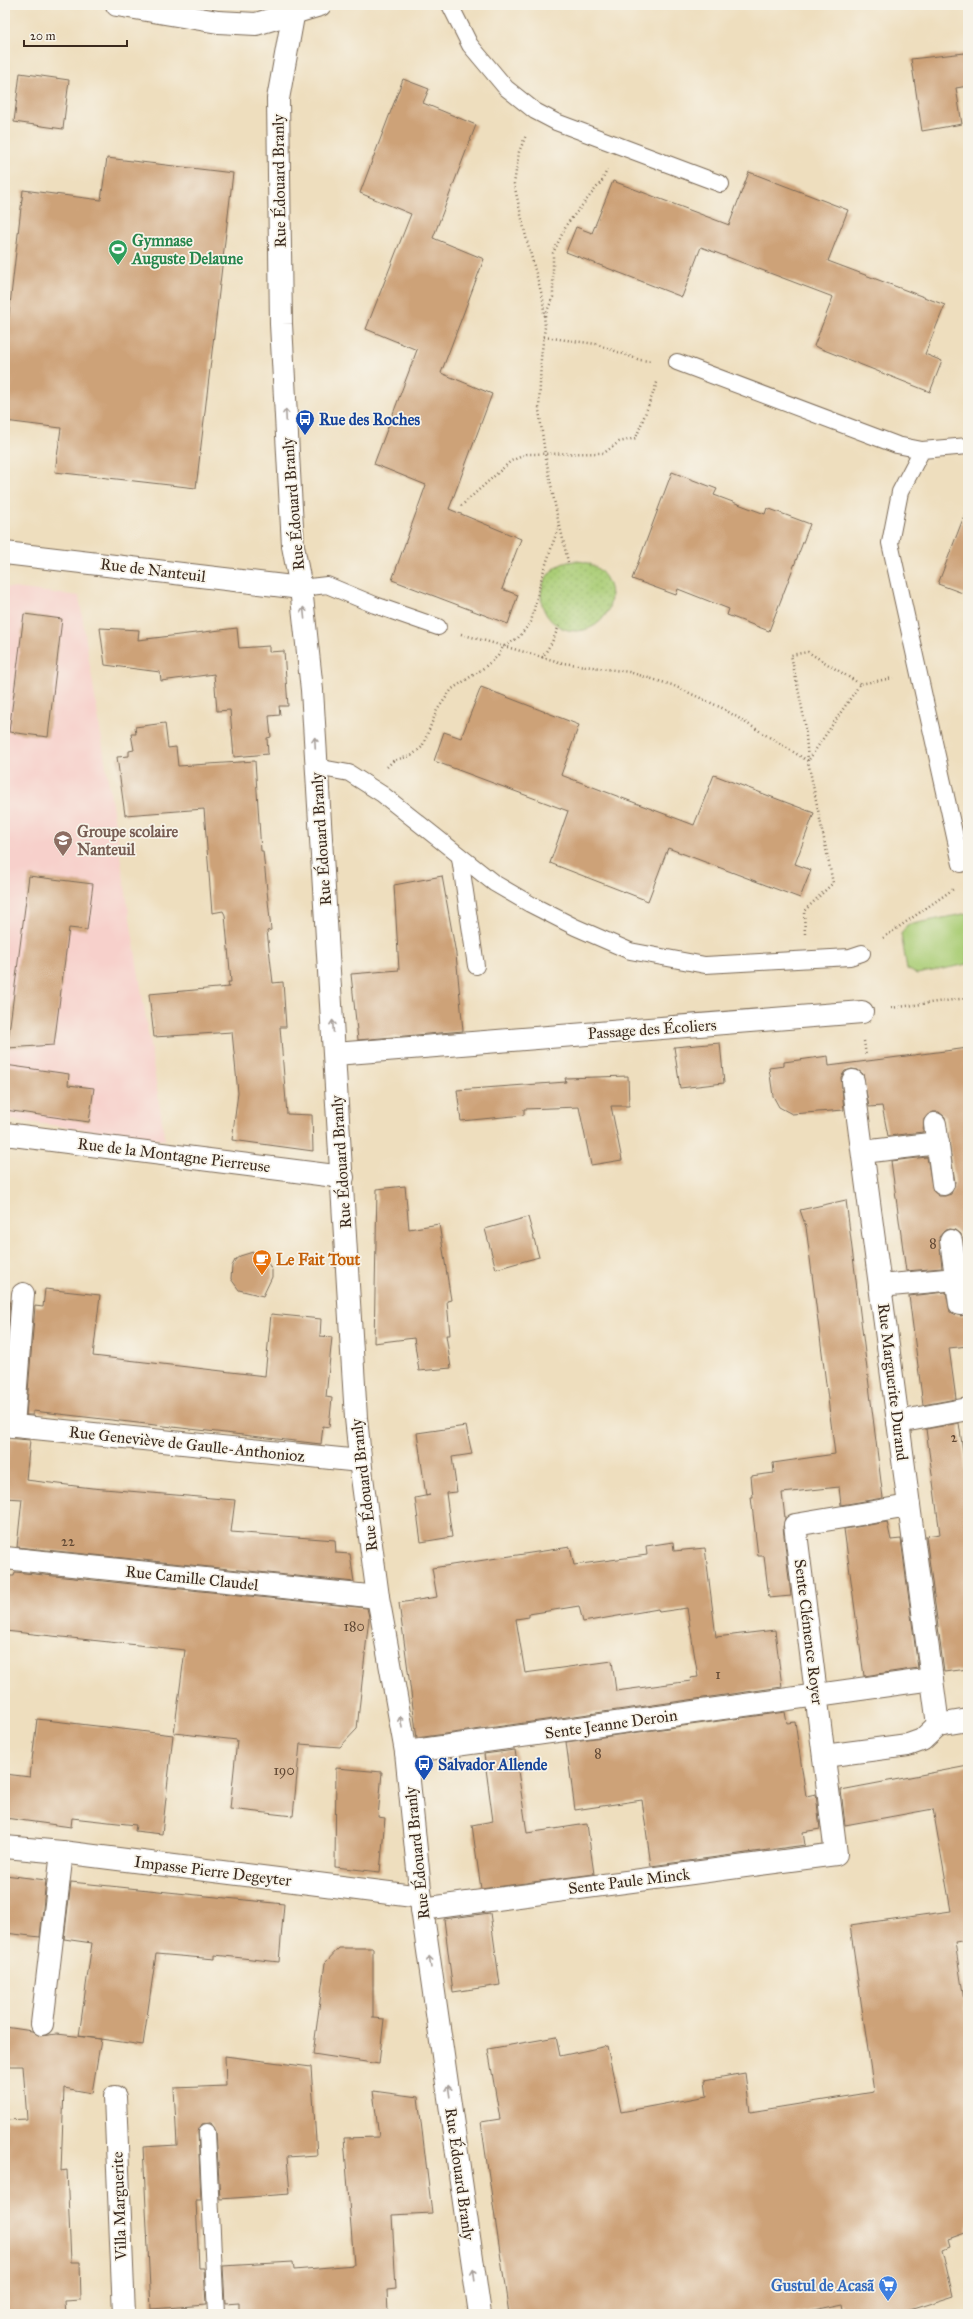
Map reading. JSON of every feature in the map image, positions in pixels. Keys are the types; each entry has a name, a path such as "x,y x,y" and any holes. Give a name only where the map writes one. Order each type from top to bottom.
{"street":[{"path":"116,5 218,22 256,24 294,9 320,5"},
{"name":"Rue Édouard Branly","path":"294,9 278,99 281,324 293,546 301,588 312,690 343,1177 356,1418 360,1461 378,1597 406,1752 421,1903 480,2314"},
{"name":"Rue de Nanteuil","path":"5,553 301,588"},
{"name":"Passage des Écoliers","path":"335,1054 862,1012"},
{"name":"Rue Marguerite Durand","path":"853,1081 938,1725"},
{"path":"863,1152 936,1133 943,1184"},
{"name":"Rue de la Montagne Pierreuse","path":"5,1134 343,1177"},
{"path":"951,1241 960,1304"},
{"path":"880,1286 956,1279"},
{"name":"Rue Geneviève de Gaulle-Anthonioz","path":"23,1294 9,1425 360,1461"},
{"path":"898,1422 968,1409"},
{"name":"Sente Clémence Royer","path":"836,1854 795,1525 909,1506"},
{"name":"Rue Camille Claudel","path":"5,1558 378,1597"},
{"name":"Sente Jeanne Deroin","path":"406,1752 932,1679"},
{"path":"824,1756 908,1745 922,1740 938,1725 968,1720"},
{"name":"Impasse Pierre Degeyter","path":"5,1847 62,1852 421,1903"},
{"path":"42,2024 62,1852"},
{"name":"Sente Paule Minck","path":"421,1903 836,1854"},
{"name":"Villa Marguerite","path":"115,2097 124,2314"}],"lane":[{"path":"450,5 470,45 506,88 535,111 556,122 721,184"},
{"path":"671,362 897,445 922,450 968,446"},
{"path":"922,450 900,492 890,543 961,864"},
{"path":"301,588 327,585 375,605 438,627"},
{"path":"316,767 349,773 368,785 448,845 460,858 494,883 530,904 630,951 705,965 850,957 862,953"},
{"path":"460,858 476,966"},
{"path":"207,2132 216,2314"}],"path":[{"path":"535,111 519,152 514,184 526,237 543,300 544,337 539,410 545,454 568,562"},
{"path":"544,317 553,297 553,253 567,224 602,181 618,146"},
{"path":"461,506 511,461 527,454 604,453 618,442 636,438 671,362 640,360 596,344 544,337"},
{"path":"368,785 394,760 411,756 422,747 437,710 452,689 481,670 498,656 503,647 518,638 531,622 542,576 559,525"},
{"path":"542,658 552,642 559,626"},
{"path":"438,627 542,658 563,663 629,672 672,685 722,708 808,761"},
{"path":"807,960 804,911 833,883 808,761 805,724 791,655 808,652 860,684 919,673"},
{"path":"808,761 860,684"},
{"path":"862,953 958,886 961,864"},
{"path":"853,1081 867,1066 862,1012 968,998"}],"shaded area":[{"name":"Groupe scolaire Nanteuil","path":"5,587 79,596 165,1140 5,1119"}],"green space":[{"path":"576,561 589,564 601,571 608,583 611,596 608,609 601,621 589,628 576,631 563,628 551,621 544,609 541,596 544,583 551,571 563,564"},
{"path":"968,913 968,964 917,974 907,969 901,934 907,925"}],"building":[{"path":"965,53 968,86 956,88 962,124 922,131 911,59"},
{"path":"20,73 69,80 63,129 14,122"},
{"path":"403,79 429,89 423,103 476,125 433,238 484,259 441,373 492,394 449,509 521,539 502,589 518,595 508,624 392,580 426,485 374,464 417,350 366,329 411,214 360,193"},
{"name":"Gymnase Auguste Delaune","path":"107,158 233,173 196,488 55,472 61,428 5,421 5,349 23,190 101,200"},
{"path":"749,172 848,210 828,261 945,305 925,354 942,361 930,392 814,346 833,297 701,247 682,297 566,252 576,227 592,233 613,181 729,225"},
{"path":"672,472 717,489 714,495 765,514 767,508 810,524 769,631 727,615 729,609 678,589 676,595 632,579"},
{"path":"966,511 968,512 968,595 938,584"},
{"path":"24,614 62,619 48,737 9,732"},
{"path":"100,628 139,630 138,640 237,628 239,648 269,646 269,652 284,651 288,706 279,706 280,715 269,716 271,737 267,738 268,754 234,757 230,710 217,711 214,674 161,681 160,672 105,665"},
{"path":"481,687 579,725 561,775 694,825 714,775 814,813 795,864 811,870 800,898 668,848 648,901 550,863 568,811 434,761 444,732 461,738"},
{"path":"165,723 168,748 176,747 178,766 255,761 261,851 263,851 271,930 267,931 273,983 283,982 286,1027 280,1027 287,1114 312,1115 313,1151 232,1140 238,1093 232,1032 154,1037 149,994 229,987 228,982 231,982 225,915 223,911 212,913 204,809 125,815 117,757 129,756 129,751 134,750 131,734 136,734 135,727"},
{"path":"29,876 93,884 87,930 69,928 54,1045 7,1048"},
{"path":"442,876 456,954 463,1031 358,1040 351,974 399,970 394,885"},
{"path":"720,1043 724,1083 680,1088 674,1047"},
{"path":"968,1048 968,1272 961,1234 956,1230 950,1229 944,1231 939,1237 942,1268 906,1271 891,1161 927,1157 933,1191 939,1196 951,1194 955,1182 945,1117 939,1112 933,1112 924,1119 923,1132 888,1136 882,1106 869,1107 863,1074 858,1070 852,1069 845,1071 841,1077 844,1110 792,1114 779,1107 773,1096 769,1068 784,1066 784,1062 828,1056 829,1066"},
{"path":"5,1065 69,1074 68,1085 94,1088 89,1122 5,1110"},
{"path":"628,1076 629,1106 611,1106 622,1160 591,1165 579,1107 524,1109 524,1115 461,1121 457,1090 566,1082 565,1078"},
{"path":"405,1186 409,1229 439,1224 451,1300 447,1301 450,1335 446,1335 451,1368 419,1371 414,1338 374,1343 377,1189"},
{"path":"846,1200 883,1498 841,1505 839,1487 782,1493 785,1518 783,1527 791,1596 769,1598 764,1556 758,1556 751,1497 753,1497 751,1476 774,1473 773,1463 835,1454 806,1227 800,1210"},
{"path":"528,1217 539,1257 496,1269 485,1229"},
{"path":"253,1252 265,1258 272,1270 272,1277 263,1296 239,1290 231,1279 232,1266 235,1260 240,1256"},
{"path":"45,1289 100,1295 93,1356 265,1376 271,1314 321,1319 320,1336 332,1337 326,1397 332,1398 329,1427 323,1426 321,1444 33,1411 33,1415 26,1415 35,1306 43,1307"},
{"path":"946,1292 950,1312 961,1316 968,1314 968,1346 949,1348 956,1399 923,1405 909,1296"},
{"path":"5,1301 10,1302 5,1366"},
{"path":"959,1423 968,1487 968,1669 944,1672 926,1536 940,1534 926,1429"},
{"path":"466,1426 472,1454 452,1457 457,1492 446,1493 452,1537 421,1542 415,1498 426,1496 417,1433"},
{"path":"5,1438 30,1440 26,1480 92,1488 235,1500 231,1532 335,1540 336,1553 350,1554 354,1582 17,1547 22,1499 5,1498"},
{"path":"887,1522 891,1540 901,1539 918,1668 864,1676 844,1529"},
{"path":"673,1542 674,1551 705,1548 716,1637 775,1630 782,1687 417,1738 399,1603 437,1597 432,1568 570,1547 574,1565 647,1555 646,1546","holes":["579,1606 583,1622 658,1609 659,1612 687,1608 698,1677 690,1678 691,1681 616,1691 612,1661 525,1673 516,1619 529,1617 529,1614"]},
{"path":"15,1572 367,1608 369,1617 357,1729 340,1747 300,1744 293,1816 230,1809 237,1740 174,1733 185,1650 5,1631 5,1576 14,1576"},
{"path":"785,1712 787,1723 795,1722 806,1796 816,1794 820,1829 803,1832 805,1845 651,1866 642,1800 575,1810 566,1742"},
{"path":"37,1719 173,1735 162,1834 135,1831 136,1825 72,1818 71,1827 5,1818 5,1774 30,1777"},
{"path":"515,1750 527,1833 587,1824 594,1874 481,1889 472,1825 493,1821 484,1754"},
{"path":"968,1766 968,1940 955,1942 968,2027 968,2232 948,2239 950,2246 943,2249 954,2296 897,2314 844,2314 842,2304 794,2314 509,2314 481,2122 500,2119 488,2049 556,2037 560,2056 607,2046 621,2112 707,2096 705,2080 745,2073 750,2112 874,2092 850,1925 951,1911 933,1809 845,1825 841,1790"},
{"path":"336,1768 382,1772 378,1817 385,1818 380,1872 335,1867"},
{"path":"5,1875 46,1880 40,1937 5,1933"},
{"path":"71,1882 284,1904 279,1962 215,1955 215,1959 156,1954 143,2045 79,2036 92,1943 64,1939"},
{"path":"490,1913 500,1985 453,1992 444,1919"},
{"path":"339,1948 373,1948 373,2018 384,2019 379,2064 313,2054 325,1963"},
{"path":"5,2027 32,2031 40,2036 57,2034 101,2039 92,2093 64,2088 61,2171 67,2170 71,2262 80,2262 81,2300 65,2301 66,2314 7,2314 5,2120 27,2119 23,2066 5,2066"},
{"path":"225,2056 311,2067 317,2155 287,2157 290,2194 220,2199 216,2131 211,2123 202,2124 198,2132 201,2200 196,2200 199,2268 204,2268 206,2305 151,2309 143,2147 177,2145 174,2088 226,2086"},
{"path":"373,2091 418,2097 432,2213 392,2215 396,2289 387,2290 388,2314 239,2314 239,2303 225,2304 223,2266 293,2262 294,2270 354,2265 344,2138 379,2137"}],"place":[{"name":"Gymnase Auguste Delaune","path":"118,266"},
{"name":"Rue des Roches","path":"305,436"},
{"name":"Groupe scolaire Nanteuil","path":"63,857"},
{"name":"Le Fait Tout","path":"262,1276"},
{"name":"Salvador Allende","path":"424,1781"},
{"name":"Gustul de Acasã","path":"888,2302"}]}
